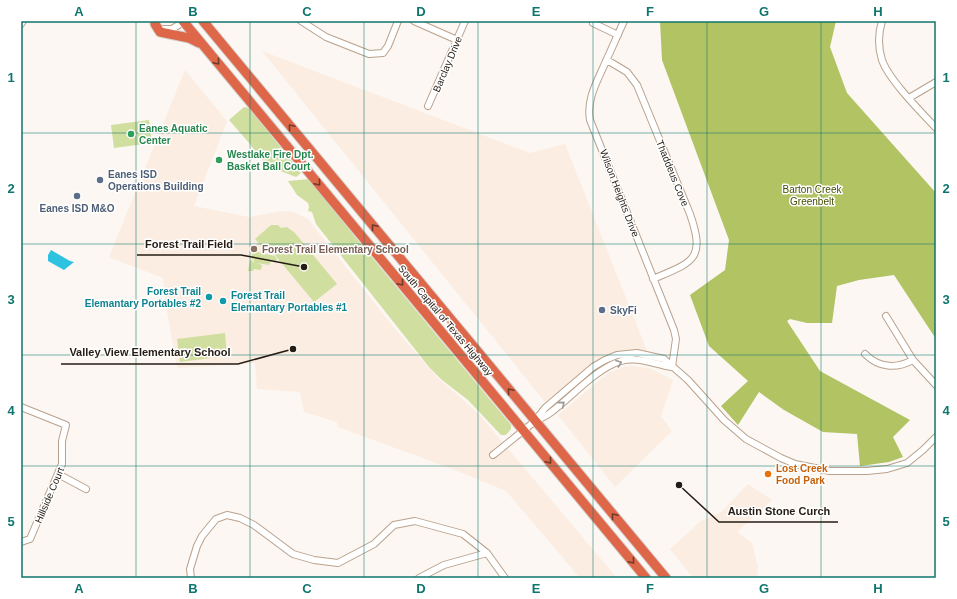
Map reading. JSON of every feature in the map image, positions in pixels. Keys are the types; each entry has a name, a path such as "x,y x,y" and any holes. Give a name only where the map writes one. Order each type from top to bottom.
{"highway":[{"name":"South Capital of Texas Highway","path":"184,21 646,578"},
{"name":"South Capital of Texas Highway","path":"203,21 666,578"},
{"path":"153,23 160,32 189,38 204,46"}],"street":[{"path":"153,23 160,28 172,29 184,21"},
{"path":"301,21 326,37 369,54 383,53 388,46 398,21"},
{"path":"414,21 457,40"},
{"name":"Barclay Drive","path":"428,106 465,21"},
{"name":"Wilson Heights Drive","path":"624,21 590,99 588,107 590,120 676,339 672,367"},
{"path":"882,21 879,34 879,45 882,61 890,74 909,98 936,128"},
{"path":"593,23 618,35"},
{"name":"Thaddeus Cove","path":"607,60 628,72 637,85 690,214 697,236 697,249 690,260 679,268 653,278"},
{"path":"909,98 936,82"},
{"path":"886,316 913,360 936,385"},
{"path":"493,455 524,431 535,421 544,408 582,376 605,360 617,355 638,353 653,355 664,359 688,380 724,420 746,439 781,458 796,464 830,471 867,471 887,469 907,462 919,454 936,437"},
{"path":"865,354 876,362 888,367 897,366 913,360"},
{"name":"Hillside Court","path":"21,407 66,425 62,441 62,464 30,539 21,542"},
{"path":"58,474 86,489"},
{"path":"191,578 190,569 197,546 202,536 216,519 227,515 240,518 254,525 293,554 314,560 338,563 374,544 394,526 415,521 463,534 488,553 505,578"},
{"path":"419,578 444,565 488,553"}],"shaded area":[{"path":"262,51 530,153 565,144 647,351 623,351 610,354 599,359 545,402"},
{"path":"185,70 227,121 194,206 249,217 283,211 294,212 308,219 395,329 438,378 478,413 617,578 580,578 506,491 455,470 338,427 337,422 304,412 300,392 257,389 255,363 177,368 166,306 163,278 109,257"},
{"path":"631,366 649,368 673,380 661,416 672,431 615,487 558,415 607,374 623,367"},
{"path":"748,484 772,500 737,532 752,543 758,568 757,578 693,578 670,549 701,521 721,512"}],"green space":[{"name":"Barton Creek Greenbelt","path":"660,21 836,21 830,47 847,93 936,193 936,339 894,275 859,280 837,286 832,323 807,323 790,319 787,321 820,371 910,420 893,437 903,457 889,462 860,466 857,434 823,432 784,410 759,392 738,425 721,406 748,381 709,346 690,295 725,270 729,240 662,60"},
{"path":"244,107 249,108 301,173 296,177 270,167 258,156 250,144 229,120"},
{"name":"Eanes Aquatic Center","path":"149,120 152,143 114,148 111,125"},
{"path":"310,179 355,237 511,425 511,429 506,435 501,435 468,400 442,380 429,367 316,224 312,212 308,211 308,203 297,195 288,181"},
{"path":"271,225 278,225 281,228 287,227 295,233 337,284 314,302 269,248 264,249 255,239"},
{"path":"253,251 275,256 277,260 275,262 271,261 269,265 257,263 262,265 261,270 254,269 253,271 248,271 250,260 254,263 254,260 251,259"},
{"path":"225,333 227,356 180,362 177,339"}],"water":[{"path":"51,250 74,262 64,270 48,261 48,255"}],"place":[{"name":"Eanes Aquatic Center","path":"131,134"},
{"name":"Westlake Fire Dpt. Basket Ball Court","path":"219,160"},
{"name":"Eanes ISD Operations Building","path":"100,180"},
{"name":"Eanes ISD M&O","path":"77,196"},
{"name":"Forest Trail Elementary School","path":"254,249"},
{"name":"Forest Trail Field","path":"304,267"},
{"name":"Forest Trail Elemantary Portables #2","path":"209,297"},
{"name":"Forest Trail Elemantary Portables #1","path":"223,301"},
{"name":"SkyFi","path":"602,310"},
{"name":"Valley View Elementary School","path":"293,349"},
{"name":"Lost Creek Food Park","path":"768,474"},
{"name":"Austin Stone Curch","path":"679,485"}]}
